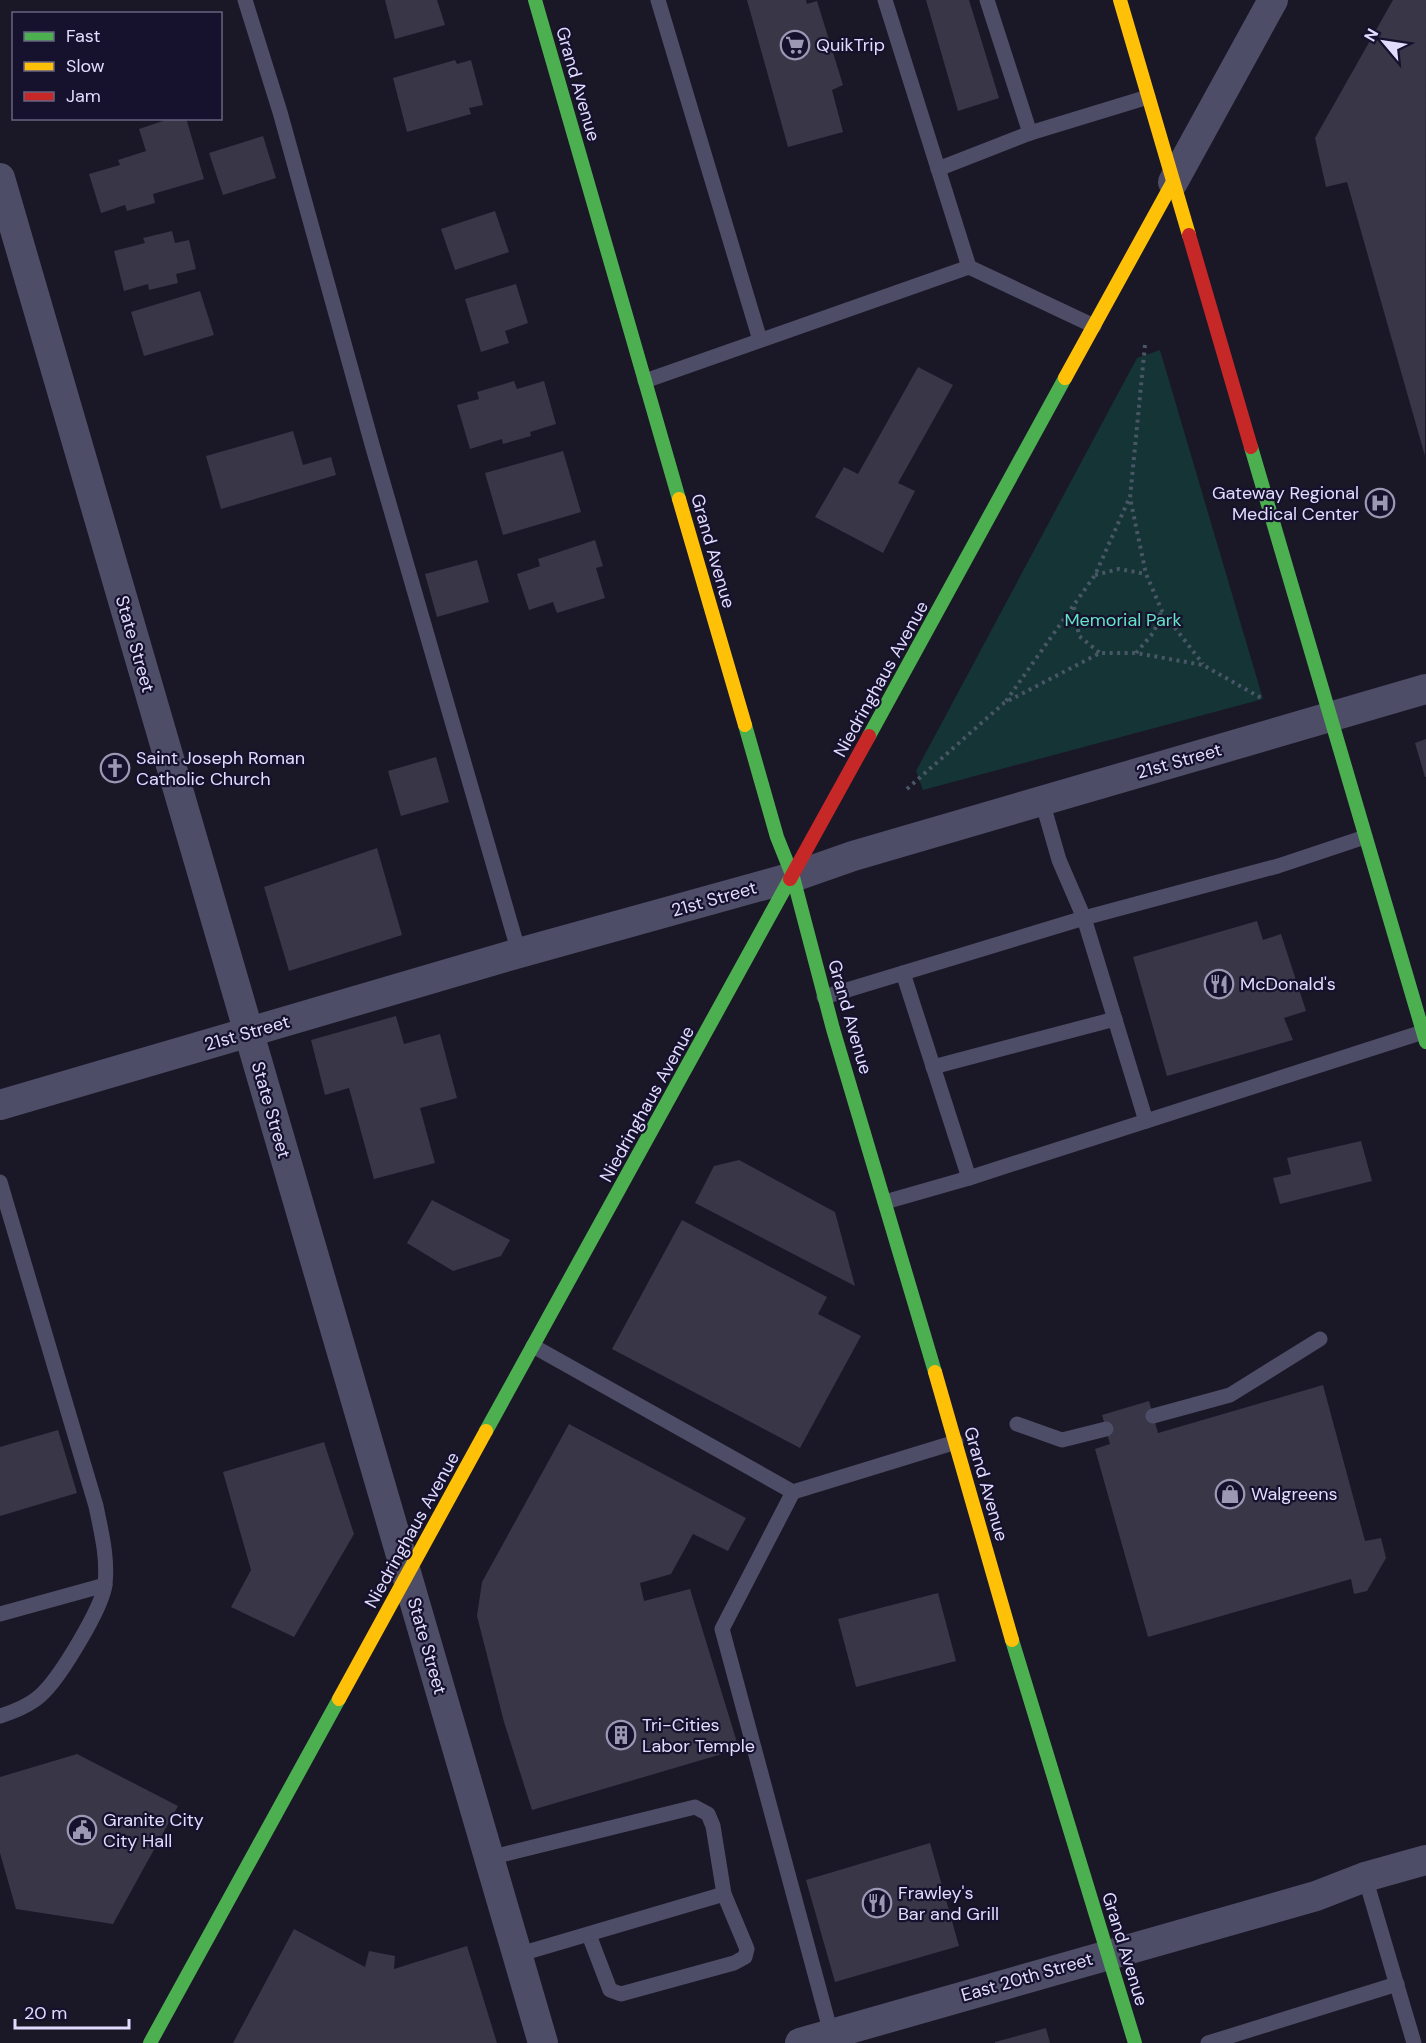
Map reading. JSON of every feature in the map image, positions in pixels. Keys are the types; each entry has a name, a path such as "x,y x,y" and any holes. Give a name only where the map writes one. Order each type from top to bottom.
{"street":[{"name":"Grand Avenue","path":"535,0 777,837 793,877 824,997 956,1442 1032,1709 1135,2043"},
{"path":"1120,0 1425,1037"},
{"path":"1173,183 1273,0"},
{"name":"State Street","path":"0,178 543,2043"},
{"name":"Niedringhaus Avenue","path":"150,2043 1173,183"},
{"name":"21st Street","path":"0,1105 519,953 793,877 853,856 1426,689"},
{"name":"East 20th Street","path":"800,2043 832,2038 1108,1954 1316,1896 1365,1877 1426,1860"}],"lane":[{"path":"245,0 280,112 370,437 519,953"},
{"path":"658,0 760,340"},
{"path":"885,0 969,267"},
{"path":"987,0 1030,134"},
{"path":"938,169 1030,134 1148,97"},
{"path":"645,381 969,267 1094,326"},
{"path":"1042,801 1059,860 1084,918 1146,1121"},
{"path":"824,997 1084,918 1278,866 1365,837"},
{"path":"903,973 969,1178"},
{"path":"933,1067 1115,1018"},
{"path":"885,1202 1425,1037"},
{"path":"0,1182 96,1506 105,1549 105,1586 86,1628 60,1672 44,1693 24,1706 0,1716"},
{"path":"1153,1416 1230,1395 1320,1340"},
{"path":"533,1347 793,1492"},
{"path":"1017,1424 1062,1440 1106,1429"},
{"path":"832,2038 722,1629 793,1492 956,1442"},
{"path":"0,1614 105,1586"},
{"path":"489,1858 695,1807 708,1814 713,1826 724,1894 747,1949 744,1957 734,1964 621,1994 609,1990 589,1935"},
{"path":"1365,1877 1414,2043"},
{"path":"517,1955 724,1894"},
{"path":"1208,2043 1397,1984"}],"path":[{"path":"1145,345 1130,498 1146,574 1162,611 1203,664"},
{"path":"907,789 1004,704 1095,575 1130,498"},
{"path":"1095,575 1119,569 1146,574"},
{"path":"1074,606 1079,636 1100,653"},
{"path":"1136,652 1154,632 1162,611"},
{"path":"1004,704 1100,653 1136,652 1203,664 1263,699"}],"green space":[{"name":"Memorial Park","path":"1160,350 1263,699 923,790 916,771 1137,358"}],"building":[{"path":"385,0 437,0 445,25 395,39"},
{"name":"QuikTrip","path":"747,0 806,0 807,4 817,1 843,85 832,90 843,132 788,147"},
{"name":"QuikTrip","path":"926,0 969,0 999,98 958,111"},
{"path":"1393,0 1426,0 1425,456 1347,182 1326,187 1315,138"},
{"path":"455,60 457,64 471,60 483,105 469,108 471,114 407,132 393,78"},
{"path":"166,120 187,120 204,179 153,194 155,203 127,211 125,205 101,213 89,174 120,165 118,160 146,151 139,129"},
{"path":"263,136 276,178 223,195 209,153"},
{"path":"495,211 509,252 455,270 441,229"},
{"path":"172,231 175,243 189,240 196,269 176,274 178,283 149,290 148,284 124,291 114,251 145,243 143,238"},
{"path":"516,284 528,323 505,331 509,343 481,352 465,299"},
{"path":"200,291 214,335 144,356 131,312"},
{"path":"918,367 953,385 898,483 915,491 883,553 815,517 844,467 858,474"},
{"path":"514,381 517,389 544,381 556,424 530,432 531,436 503,444 502,439 470,449 457,405 479,399 477,392"},
{"path":"293,431 303,465 331,457 336,475 221,509 206,456"},
{"path":"563,451 581,512 503,535 485,473"},
{"path":"595,540 603,566 596,568 605,598 557,613 553,602 529,610 517,574 540,566 538,559"},
{"path":"477,560 489,602 437,617 425,574"},
{"path":"1426,739 1426,777 1425,777 1415,743"},
{"path":"436,757 449,802 401,816 388,771"},
{"path":"377,848 402,935 289,971 264,887"},
{"name":"McDonald's","path":"1257,921 1263,940 1281,934 1306,1011 1284,1018 1293,1040 1167,1076 1133,957"},
{"path":"396,1016 404,1044 440,1034 457,1098 420,1108 435,1163 374,1179 349,1088 325,1095 311,1040"},
{"path":"1361,1141 1372,1181 1280,1204 1273,1178 1291,1174 1287,1158"},
{"path":"739,1160 835,1212 855,1286 695,1203 714,1166"},
{"path":"432,1200 510,1240 501,1256 453,1271 407,1243"},
{"path":"682,1220 827,1297 818,1314 861,1336 800,1448 612,1349"},
{"name":"Walgreens","path":"1323,1385 1365,1541 1381,1538 1386,1558 1367,1591 1354,1594 1351,1579 1148,1637 1095,1449 1110,1444 1102,1415 1149,1401 1158,1433"},
{"path":"569,1424 746,1518 728,1551 693,1534 671,1574 640,1583 644,1601 690,1589 739,1749 532,1810 504,1722 477,1616 482,1582"},
{"path":"58,1430 77,1493 0,1516 0,1447"},
{"path":"324,1442 354,1534 294,1637 231,1607 251,1570 223,1472"},
{"path":"938,1593 956,1661 856,1687 838,1619"},
{"name":"Granite City City Hall","path":"77,1754 178,1806 113,1924 16,1909 0,1853 0,1777"},
{"path":"930,1843 959,1946 835,1982 806,1880"},
{"path":"294,1929 365,1967 369,1951 395,1956 394,1969 467,1946 497,2043 233,2043"},
{"path":"1046,2028 1050,2043 995,2043 995,2042"}],"traffic: fast":[{"path":"535,0 679,499"},
{"path":"869,736 1065,378"},
{"path":"1251,447 1426,1042"},
{"path":"745,725 777,837 793,877 833,1029 935,1372"},
{"path":"486,1431 790,879"},
{"path":"1012,1640 1135,2043"},
{"path":"150,2043 339,1699"}],"traffic: slow":[{"path":"1120,0 1189,235"},
{"path":"1065,378 1173,182"},
{"path":"679,499 745,725"},
{"path":"935,1372 1012,1640"},
{"path":"339,1699 486,1431"}],"traffic: jam":[{"path":"1189,235 1251,447"},
{"path":"790,879 869,736"}],"place":[{"name":"QuikTrip","path":"795,45"},
{"name":"Gateway Regional Medical Center","path":"1380,503"},
{"name":"Saint Joseph Roman Catholic Church","path":"115,768"},
{"name":"McDonald's","path":"1219,984"},
{"name":"Walgreens","path":"1230,1494"},
{"name":"Tri-Cities Labor Temple","path":"621,1735"},
{"name":"Granite City City Hall","path":"82,1830"},
{"name":"Frawley's Bar and Grill","path":"877,1903"}]}
